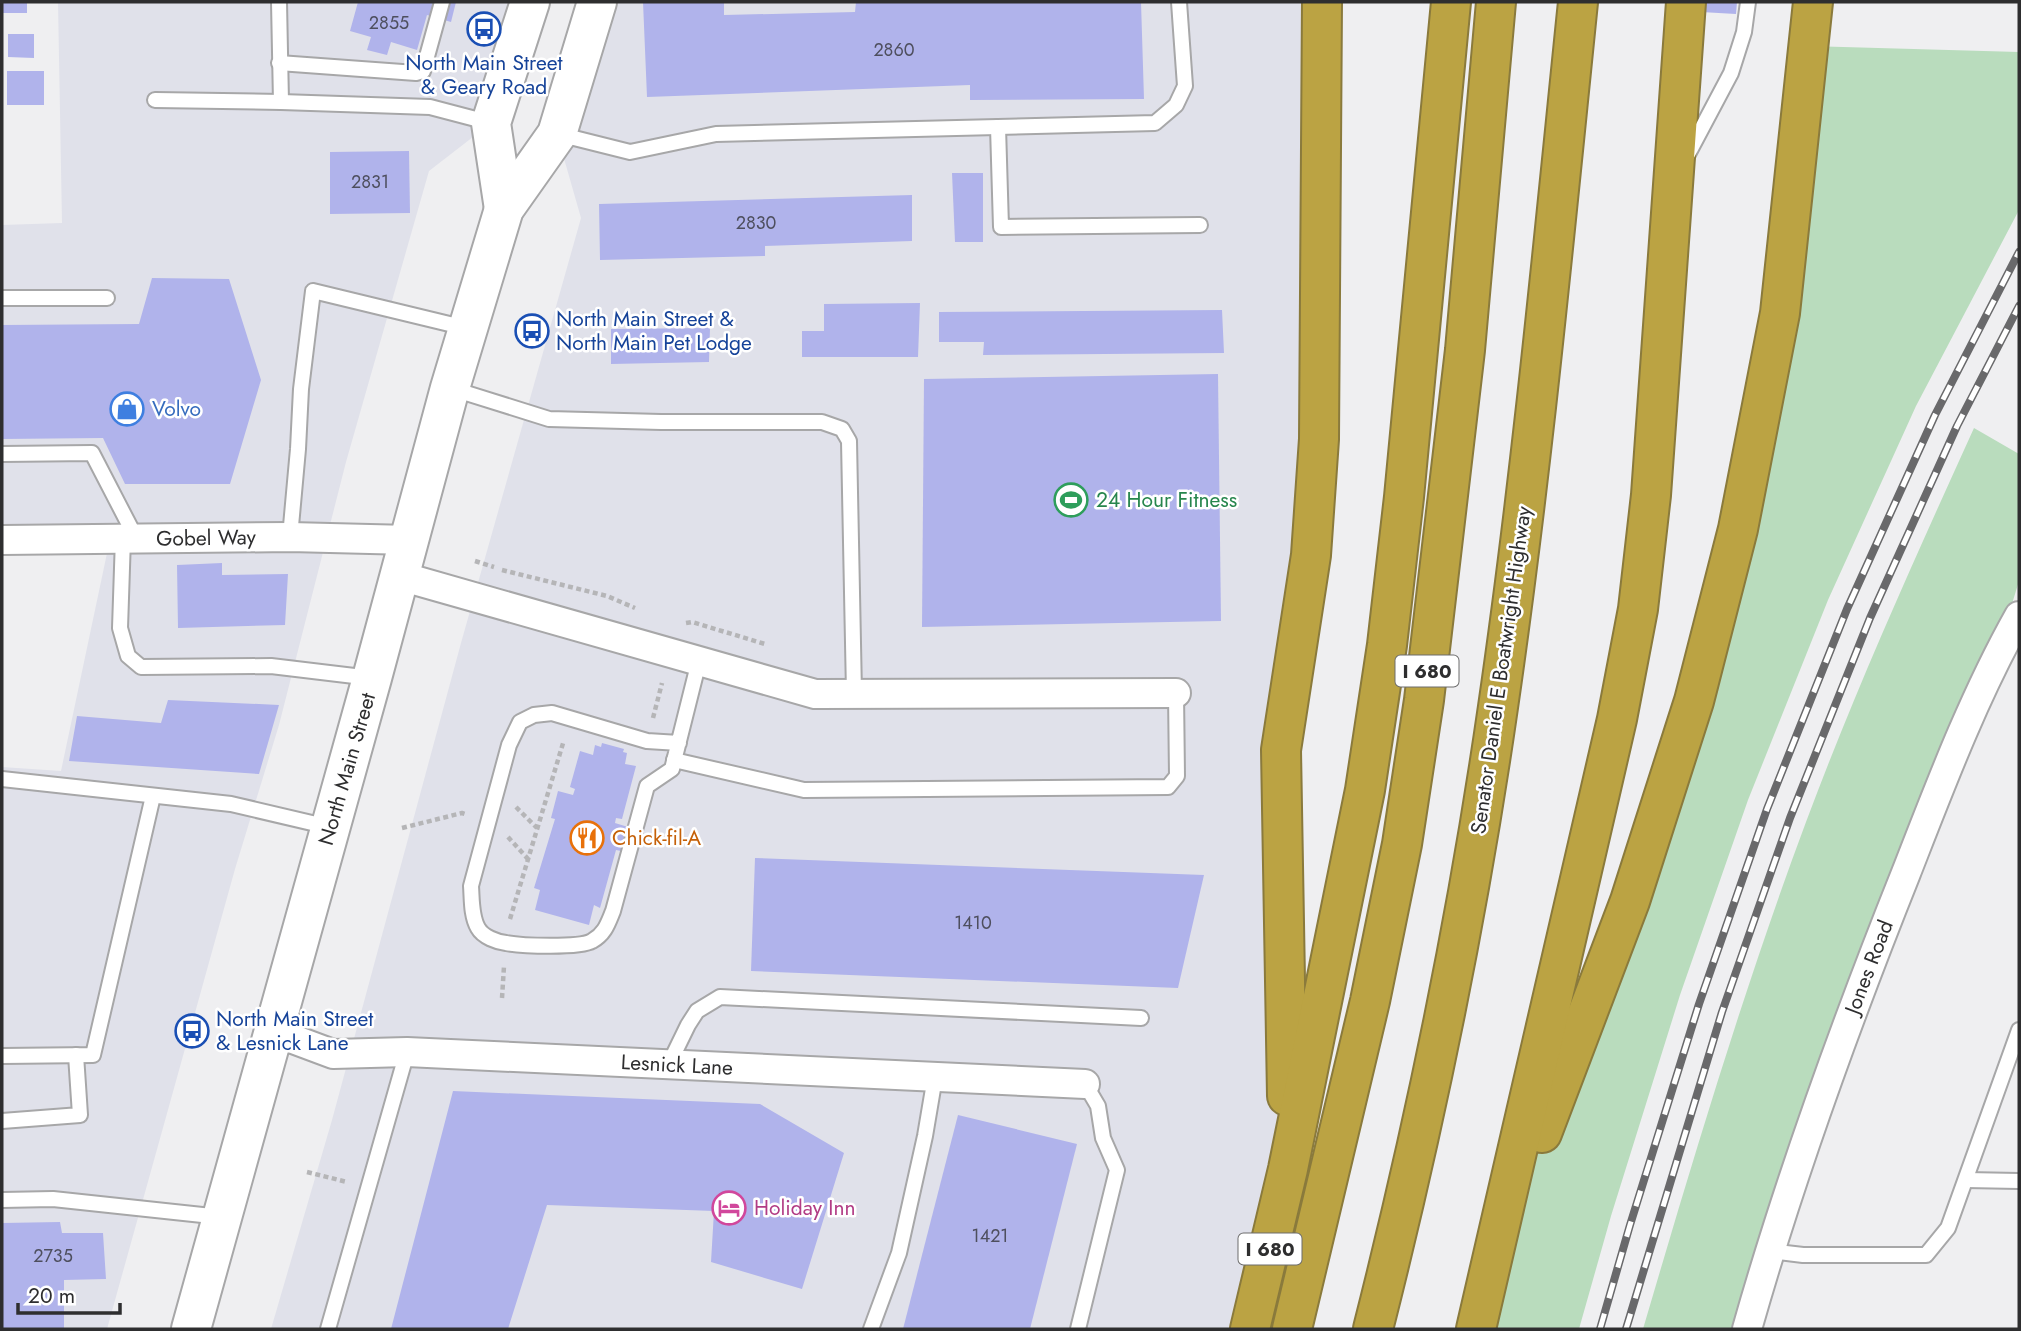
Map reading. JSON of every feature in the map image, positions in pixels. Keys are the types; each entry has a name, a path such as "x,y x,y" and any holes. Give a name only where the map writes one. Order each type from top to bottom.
{"highway":[{"path":"1288,1169 1281,750 1311,555 1319,439 1321,2"},
{"name":"I 680","path":"1250,1329 1288,1169 1365,790 1387,645 1419,348 1451,2"},
{"name":"I 680","path":"1292,1329 1370,1001 1410,792 1424,700 1465,350 1496,2"},
{"name":"Senator Daniel E Boatwright Highway","path":"1373,1329 1417,1149 1448,1002 1475,856 1498,708 1535,411 1578,2"},
{"path":"1476,1329 1617,719 1638,609 1651,495 1686,2"},
{"path":"1492,1266 1630,901 1701,674 1738,529 1780,313 1813,2"}],"main road":[{"name":"North Main Street","path":"504,209 491,123 530,2"},
{"name":"North Main Street","path":"191,1329 450,388 504,209 557,134 597,2"}],"street":[{"name":"Gobel Way","path":"2,540 290,537 410,540"},
{"path":"400,576 815,694 1176,693"},
{"name":"Jones Road","path":"1746,1329 1769,1251 1863,980 1948,767 1995,659 2019,616"},
{"name":"Lesnick Lane","path":"274,1032 333,1054 407,1052 1084,1084"}],"lane":[{"path":"279,2 281,102"},
{"path":"279,63 416,73 423,71 442,2"},
{"path":"557,134 630,152 716,134 1155,123 1176,105 1185,86 1179,2"},
{"path":"1674,178 1731,73 1744,32 1748,2"},
{"path":"155,100 429,107 491,123"},
{"path":"998,127 1000,227 1200,225"},
{"path":"290,537 301,389 313,291 468,329"},
{"path":"2,298 107,298"},
{"path":"450,388 549,419 822,422 842,429 849,442 854,693"},
{"path":"2,454 92,453 130,538 120,628 128,656 141,667 271,666 372,678"},
{"path":"679,743 648,741 552,713 534,715 520,722 509,745 471,886 472,906 478,928 486,937 505,943 574,946 592,942 605,930 613,911 646,786 672,769 679,743 699,661"},
{"path":"674,760 804,790 1168,787 1177,776 1176,693"},
{"path":"2,779 231,804 331,827"},
{"path":"2,1056 93,1055 153,796"},
{"path":"669,1064 697,1012 720,997 1141,1018"},
{"path":"1769,1251 1803,1255 1926,1255 1948,1228 2019,1030"},
{"path":"328,1329 407,1052"},
{"path":"2,1121 80,1115 76,1055"},
{"path":"871,1329 899,1252 935,1077"},
{"path":"1078,1329 1117,1170 1103,1138 1098,1106 1084,1084"},
{"path":"1966,1180 2019,1181"},
{"path":"2,1200 53,1199 222,1217"}],"path":[{"path":"475,561 607,596 643,611"},
{"path":"677,624 692,622 776,649"},
{"path":"502,998 506,932 566,732"},
{"path":"530,821 537,828"},
{"path":"521,851 528,859"},
{"path":"307,1172 368,1188"}],"shaded area":[{"path":"58,2 530,2 491,123 429,171 346,462 279,725 235,869 107,1329 2,1329 2,767 61,771 110,539 2,540 2,225 62,223"},
{"path":"597,2 1322,2 1319,439 1281,750 1288,1169 1250,1329 271,1329 332,1120 461,643 581,218 557,134"}],"green space":[{"path":"1808,46 2019,52 2019,210 1916,406 1828,600 1748,800 1680,995 1579,1329 1476,1329 1492,1266 1694,701"},
{"path":"1974,428 2019,454 2019,581 1995,659 1747,1329 1643,1329 1700,1138 1783,884 1866,673"}],"building":[{"path":"2,2 27,2 27,13 2,13"},
{"path":"358,2 456,2 451,22 427,15 417,50 391,42 387,55 367,50 371,37 350,31"},
{"path":"643,2 724,2 724,15 855,12 856,2 1141,2 1144,99 970,100 970,85 647,97"},
{"path":"1702,2 1737,2 1736,14 1701,12"},
{"path":"8,34 34,34 34,58 8,57"},
{"path":"7,71 44,71 44,105 7,105"},
{"path":"409,151 410,213 330,214 330,152"},
{"path":"952,173 983,173 983,242 955,242"},
{"path":"912,195 912,241 765,246 765,256 600,260 599,204"},
{"name":"Volvo","path":"152,278 229,279 261,380 230,484 125,484 103,438 2,439 2,325 139,324"},
{"path":"920,303 918,357 802,357 802,331 824,331 824,304"},
{"path":"1222,310 1224,353 983,355 984,342 939,342 939,312"},
{"path":"710,328 709,362 611,364 611,329"},
{"name":"24 Hour Fitness","path":"1218,374 1221,621 922,627 924,379"},
{"path":"222,563 222,575 288,574 285,625 178,628 177,565"},
{"path":"168,700 279,705 259,774 69,761 77,716 161,723"},
{"name":"Chick-fil-A","path":"602,743 624,749 623,752 627,753 625,764 636,766 622,819 616,818 615,823 628,827 621,851 616,850 600,908 594,905 589,925 535,910 540,890 534,888 555,819 551,818 558,791 573,795 575,789 570,787 580,751 593,755 595,745 601,747"},
{"path":"755,858 1204,875 1178,988 751,971"},
{"name":"Holiday Inn","path":"453,1091 760,1104 844,1153 802,1289 711,1262 714,1211 547,1205 508,1329 391,1329"},
{"path":"958,1115 1077,1144 1030,1329 903,1329"},
{"path":"60,1222 62,1233 103,1233 106,1279 64,1280 64,1329 2,1329 2,1223"}],"railway":[{"path":"1600,1329 1699,1004 1767,809 1847,609 1935,415 2019,252"},
{"path":"1626,1329 1722,1012 1790,818 1870,618 1957,426 2019,306"}],"place":[{"name":"North Main Street & Geary Road","path":"484,29"},
{"name":"North Main Street & North Main Pet Lodge","path":"532,331"},
{"name":"Volvo","path":"127,409"},
{"name":"24 Hour Fitness","path":"1071,500"},
{"name":"Chick-fil-A","path":"587,838"},
{"name":"North Main Street & Lesnick Lane","path":"192,1031"},
{"name":"Holiday Inn","path":"729,1208"}]}
